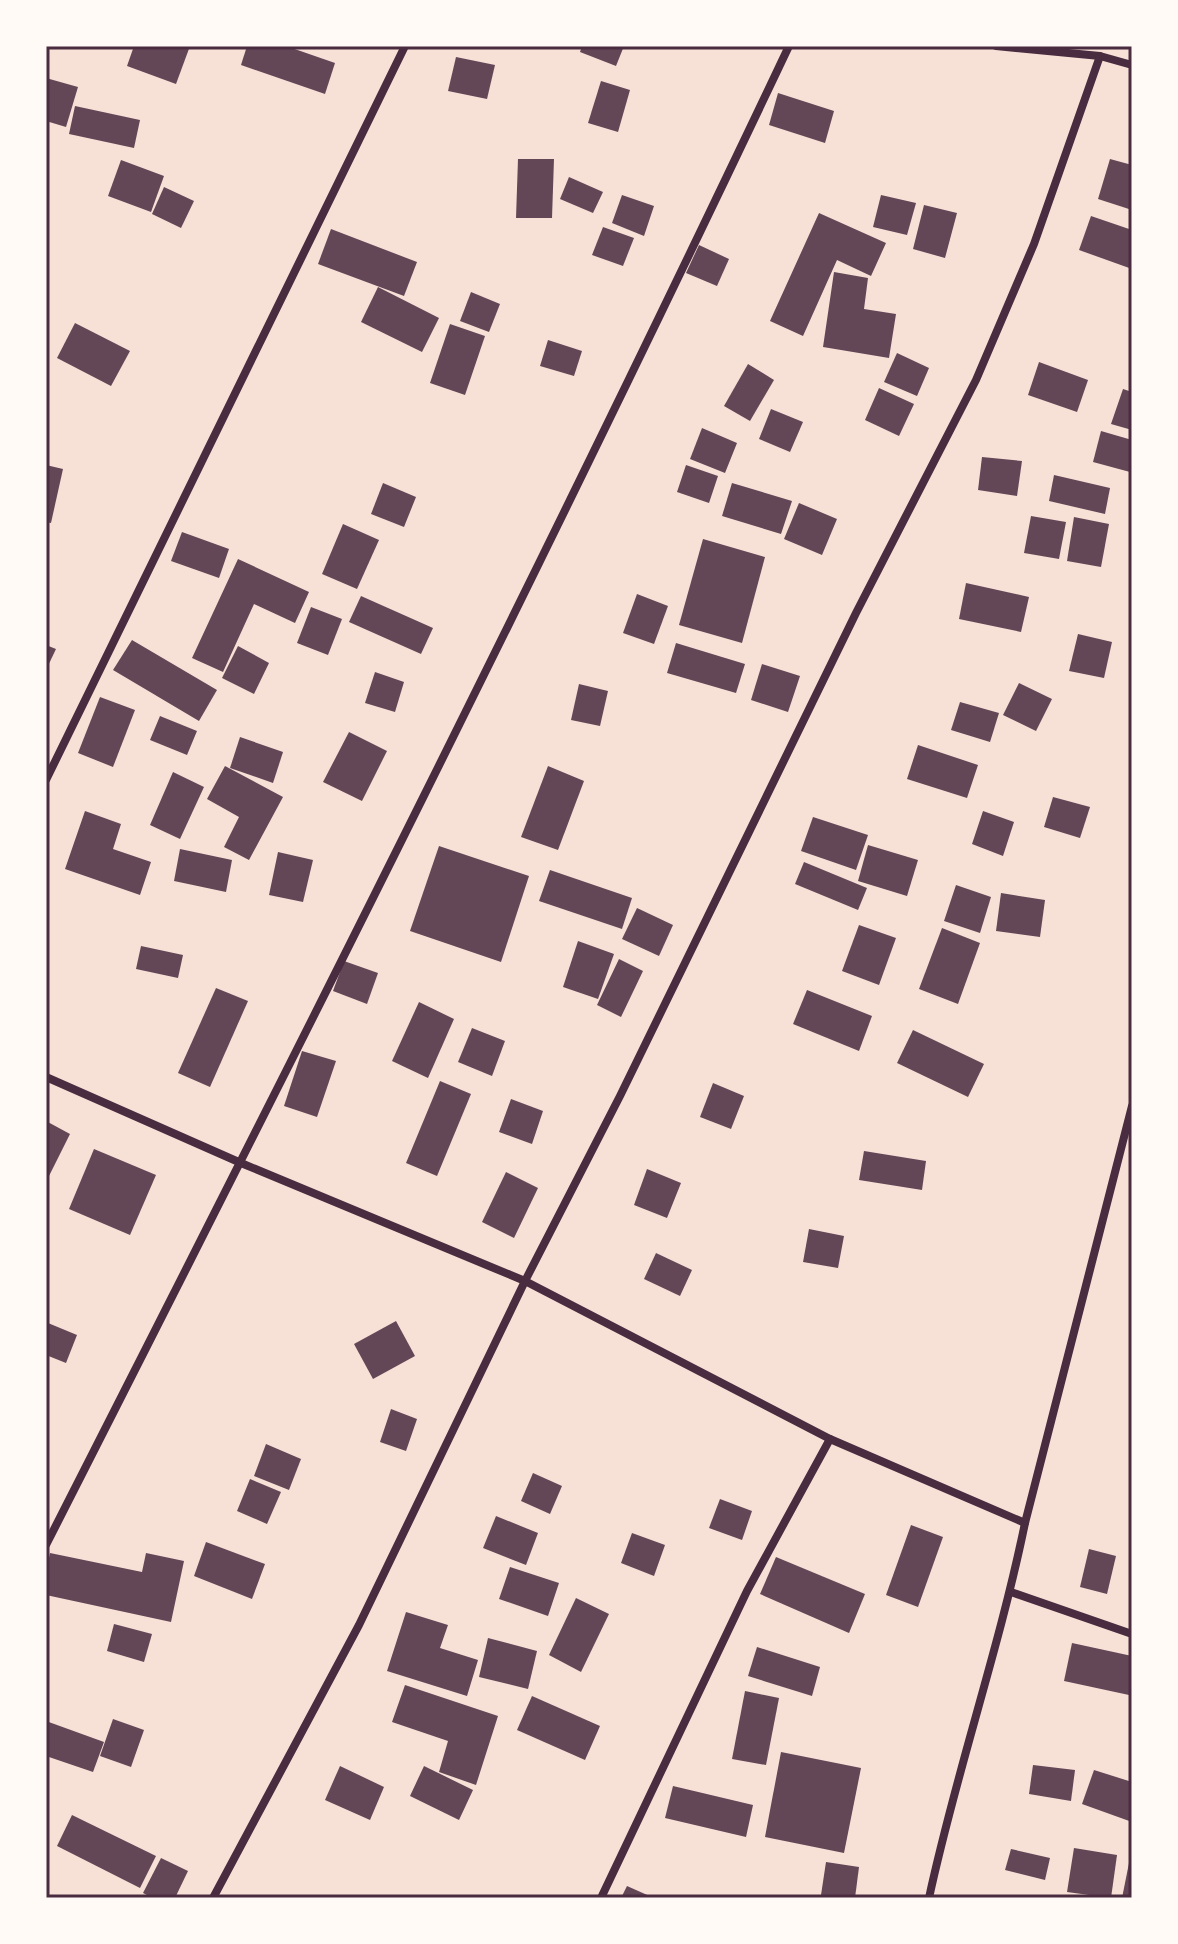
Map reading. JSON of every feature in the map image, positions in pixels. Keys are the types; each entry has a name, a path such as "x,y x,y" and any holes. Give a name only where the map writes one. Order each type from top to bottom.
{"street":[{"path":"46,780 405,46"},
{"path":"46,1545 241,1163 640,359 789,46"},
{"path":"996,46 1100,56 1132,65"},
{"path":"213,1898 359,1625 525,1281 620,1096 856,613 976,380 1034,244 1100,56"},
{"path":"46,1077 241,1163 525,1281 830,1439 1025,1523"},
{"path":"929,1898 945,1825 1011,1592 1025,1523 1132,1106"},
{"path":"601,1898 747,1591 830,1439"},
{"path":"1011,1592 1132,1634"}],"building":[{"path":"134,46 190,46 176,84 127,66"},
{"path":"247,46 286,46 335,63 325,94 241,65"},
{"path":"582,46 624,46 616,66 580,52"},
{"path":"456,57 495,65 487,99 448,91"},
{"path":"46,78 78,87 66,127 46,121"},
{"path":"601,81 630,90 618,132 588,123"},
{"path":"778,93 834,111 825,143 769,125"},
{"path":"75,106 140,120 134,148 69,134"},
{"path":"518,159 554,159 552,218 516,218"},
{"path":"1110,159 1132,165 1132,210 1098,199"},
{"path":"121,160 164,176 151,212 108,196"},
{"path":"569,177 603,192 593,213 560,199"},
{"path":"164,187 194,201 181,228 152,214"},
{"path":"622,195 654,206 644,236 612,223"},
{"path":"881,195 916,203 907,235 873,227"},
{"path":"924,205 957,213 945,258 913,249"},
{"path":"819,213 886,243 871,276 837,260 803,336 770,321"},
{"path":"1091,216 1132,230 1132,269 1079,250"},
{"path":"603,227 634,238 623,266 592,255"},
{"path":"331,229 417,262 404,296 318,264"},
{"path":"699,245 729,259 717,286 686,273"},
{"path":"834,272 868,278 864,309 896,314 889,358 823,347"},
{"path":"378,287 439,318 422,352 361,322"},
{"path":"471,292 500,304 489,332 460,321"},
{"path":"75,323 130,351 111,386 57,358"},
{"path":"450,324 485,336 465,395 430,383"},
{"path":"548,340 582,351 574,376 540,366"},
{"path":"897,353 929,368 917,396 884,382"},
{"path":"1039,362 1088,380 1077,412 1028,395"},
{"path":"748,364 774,380 750,421 724,406"},
{"path":"879,388 914,404 899,436 865,420"},
{"path":"1123,389 1132,392 1132,430 1111,424"},
{"path":"771,409 803,422 790,452 759,439"},
{"path":"702,428 737,443 725,473 690,459"},
{"path":"1101,431 1132,440 1130,472 1093,462"},
{"path":"982,457 1022,461 1017,496 978,490"},
{"path":"46,465 63,469 51,523 46,522"},
{"path":"686,465 718,476 709,503 677,492"},
{"path":"1054,475 1110,488 1105,514 1049,501"},
{"path":"383,483 416,497 404,527 371,514"},
{"path":"732,483 792,501 781,534 722,516"},
{"path":"799,503 837,519 822,555 784,539"},
{"path":"1031,516 1066,522 1059,559 1024,553"},
{"path":"1074,517 1109,524 1101,567 1067,561"},
{"path":"343,524 379,540 357,589 322,574"},
{"path":"182,532 229,549 219,578 171,561"},
{"path":"703,539 765,557 742,643 679,625"},
{"path":"238,559 309,592 295,623 254,604 223,672 192,658"},
{"path":"966,583 1029,597 1021,632 959,619"},
{"path":"637,594 668,606 654,644 623,633"},
{"path":"361,596 433,628 421,654 349,622"},
{"path":"311,607 342,619 328,655 297,643"},
{"path":"1078,634 1112,642 1104,678 1069,671"},
{"path":"132,640 217,690 199,721 113,670"},
{"path":"676,643 745,664 736,693 667,673"},
{"path":"46,645 56,649 46,670"},
{"path":"238,646 269,663 254,694 222,678"},
{"path":"762,664 800,676 788,712 751,700"},
{"path":"375,672 404,682 395,712 365,703"},
{"path":"1019,683 1052,699 1036,731 1003,715"},
{"path":"579,684 608,691 600,726 571,720"},
{"path":"100,697 135,710 113,767 78,753"},
{"path":"960,702 999,713 990,742 951,730"},
{"path":"160,716 197,731 187,755 150,740"},
{"path":"349,732 387,751 362,801 323,782"},
{"path":"240,737 283,752 273,783 230,768"},
{"path":"918,745 978,765 967,798 907,779"},
{"path":"225,766 283,797 249,860 224,847 239,817 207,799"},
{"path":"548,766 584,781 558,850 521,837"},
{"path":"173,772 204,787 180,839 150,825"},
{"path":"1053,797 1090,807 1080,838 1044,827"},
{"path":"85,811 121,824 113,849 151,862 140,895 65,869"},
{"path":"983,811 1014,822 1003,856 972,844"},
{"path":"813,817 868,835 856,870 801,851"},
{"path":"868,845 918,860 907,896 858,881"},
{"path":"439,846 529,876 501,962 410,931"},
{"path":"180,849 232,860 226,892 174,881"},
{"path":"278,852 313,860 303,902 269,895"},
{"path":"804,862 867,888 858,910 795,884"},
{"path":"550,870 632,898 622,929 539,901"},
{"path":"956,885 991,897 980,933 944,921"},
{"path":"1001,893 1045,900 1040,937 996,931"},
{"path":"637,908 673,925 659,956 622,939"},
{"path":"859,925 896,938 879,985 842,971"},
{"path":"942,928 980,943 958,1004 919,989"},
{"path":"578,941 614,954 598,999 563,987"},
{"path":"141,946 183,955 178,978 136,969"},
{"path":"619,959 643,971 621,1017 597,1005"},
{"path":"344,961 378,973 367,1004 333,991"},
{"path":"216,988 248,1001 210,1087 178,1073"},
{"path":"807,990 872,1016 859,1051 793,1024"},
{"path":"419,1002 454,1019 428,1078 392,1061"},
{"path":"472,1028 505,1041 492,1076 458,1062"},
{"path":"913,1030 984,1064 968,1097 897,1063"},
{"path":"302,1051 336,1061 317,1117 284,1106"},
{"path":"440,1081 471,1094 437,1176 406,1163"},
{"path":"713,1083 744,1096 731,1129 700,1117"},
{"path":"511,1099 543,1111 532,1144 499,1132"},
{"path":"46,1121 70,1134 46,1182"},
{"path":"94,1149 156,1175 130,1235 69,1209"},
{"path":"864,1151 926,1161 922,1190 859,1180"},
{"path":"647,1169 681,1183 667,1218 634,1205"},
{"path":"506,1172 538,1188 514,1238 482,1222"},
{"path":"809,1229 844,1236 838,1268 803,1262"},
{"path":"656,1253 692,1270 680,1296 644,1279"},
{"path":"396,1321 415,1356 373,1379 354,1344"},
{"path":"48,1323 77,1335 66,1363 46,1355"},
{"path":"391,1409 417,1419 406,1451 380,1442"},
{"path":"266,1444 301,1459 289,1490 254,1476"},
{"path":"533,1473 562,1486 550,1514 521,1501"},
{"path":"250,1479 281,1492 267,1524 237,1511"},
{"path":"720,1499 752,1511 742,1540 709,1528"},
{"path":"496,1516 538,1533 526,1565 483,1548"},
{"path":"911,1525 943,1537 918,1607 886,1595"},
{"path":"632,1533 665,1545 654,1576 621,1563"},
{"path":"206,1542 265,1564 252,1599 194,1576"},
{"path":"1089,1549 1116,1556 1107,1594 1080,1587"},
{"path":"50,1553 142,1572 146,1553 184,1561 171,1622 46,1595"},
{"path":"776,1557 865,1594 849,1633 760,1594"},
{"path":"510,1567 559,1583 548,1616 499,1599"},
{"path":"576,1598 609,1614 581,1672 549,1655"},
{"path":"406,1612 448,1625 440,1648 478,1660 467,1696 387,1671"},
{"path":"114,1624 152,1634 144,1662 107,1651"},
{"path":"488,1638 537,1651 528,1689 479,1677"},
{"path":"1072,1643 1132,1656 1129,1695 1064,1681"},
{"path":"757,1647 820,1667 812,1696 748,1676"},
{"path":"405,1685 498,1716 476,1785 439,1772 448,1741 392,1722"},
{"path":"745,1691 779,1698 766,1765 732,1759"},
{"path":"532,1696 600,1726 585,1760 517,1730"},
{"path":"113,1719 144,1730 131,1767 100,1756"},
{"path":"46,1721 104,1742 93,1772 46,1756"},
{"path":"781,1752 861,1768 844,1853 765,1837"},
{"path":"1033,1765 1075,1770 1071,1801 1029,1794"},
{"path":"340,1766 384,1787 370,1820 325,1800"},
{"path":"424,1766 473,1790 459,1820 410,1796"},
{"path":"1094,1770 1132,1782 1132,1822 1082,1804"},
{"path":"673,1786 753,1805 746,1837 665,1818"},
{"path":"72,1815 156,1856 140,1888 57,1846"},
{"path":"1074,1848 1117,1855 1111,1898 1067,1892"},
{"path":"1011,1849 1050,1858 1045,1880 1005,1870"},
{"path":"1131,1853 1132,1898 1122,1898"},
{"path":"161,1858 188,1871 175,1898 153,1898 143,1893"},
{"path":"826,1862 859,1867 855,1898 821,1895"},
{"path":"627,1886 654,1898 621,1898"}]}
